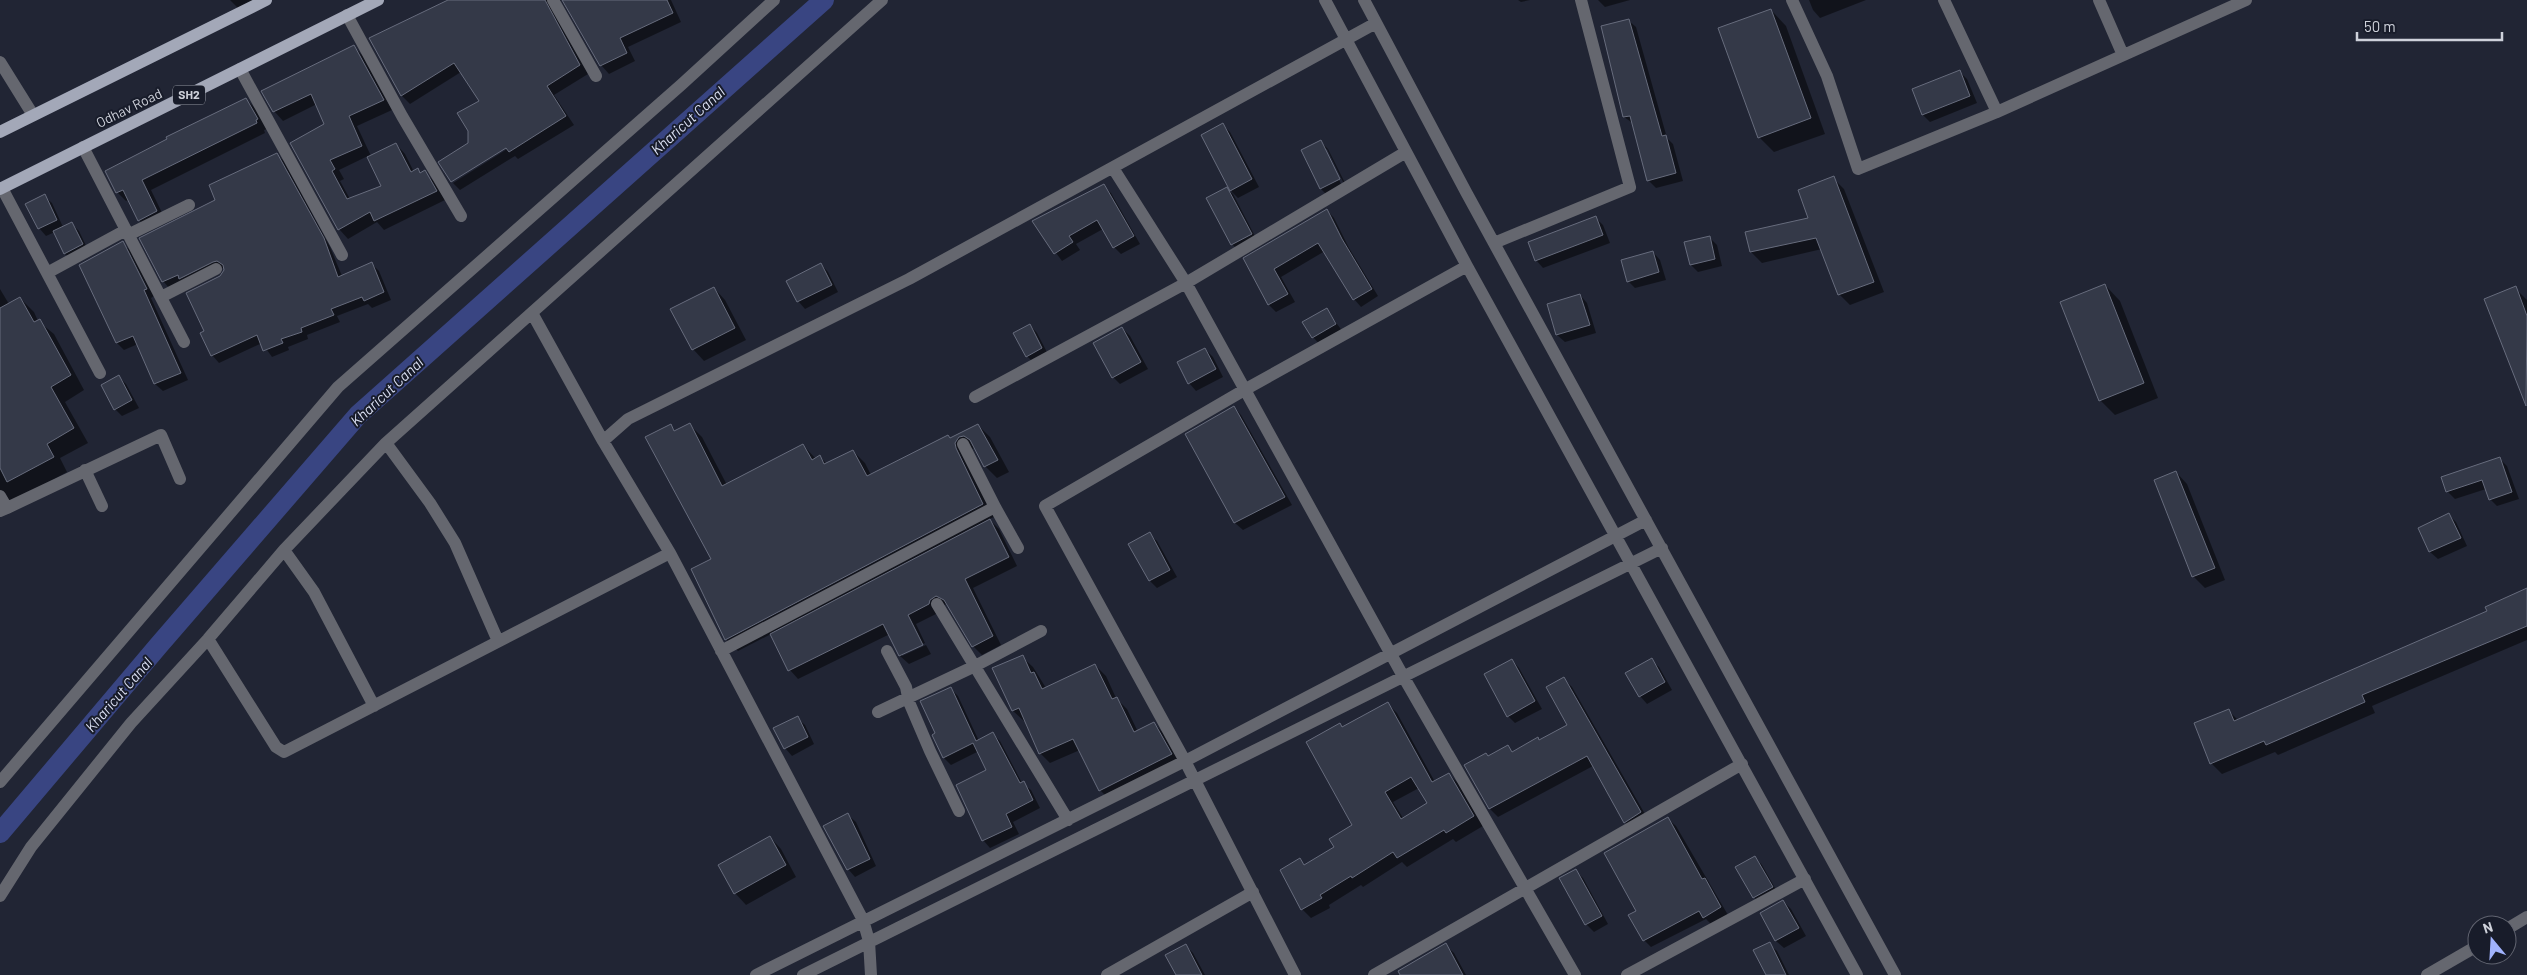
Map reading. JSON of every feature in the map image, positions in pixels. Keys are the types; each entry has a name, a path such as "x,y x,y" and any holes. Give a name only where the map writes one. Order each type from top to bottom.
{"main road":[{"path":"0,132 266,0"},
{"name":"Odhav Road","path":"1,189 378,0"}],"street":[{"path":"553,0 596,76"},
{"path":"0,782 338,387 681,85 774,0"},
{"path":"0,896 31,847 125,731 208,639 284,550 386,443 882,0"},
{"path":"1325,0 1467,266 1857,975"},
{"path":"1364,0 1494,243 1895,975"},
{"path":"1494,243 1630,186 1581,0"},
{"path":"1792,0 1827,76 1858,169 1997,112 2246,0"},
{"path":"1944,0 1997,112"},
{"path":"2099,0 2124,55"},
{"path":"347,15 402,116 461,216"},
{"path":"603,441 628,419 909,279 1376,23"},
{"path":"0,62 33,115"},
{"path":"240,69 342,255"},
{"path":"83,147 184,342"},
{"path":"975,397 1186,283 1406,152"},
{"path":"1113,168 1186,283 1246,389 1390,654 1575,975"},
{"path":"1,189 100,372"},
{"path":"46,273 127,232 189,205"},
{"path":"1295,975 1185,761 1045,506 1246,389 1467,266"},
{"path":"161,298 216,269"},
{"path":"532,313 603,441 670,553 862,920 869,941 871,975"},
{"path":"0,496 3,510 161,435 180,479"},
{"path":"386,443 430,503 455,543 498,641"},
{"path":"963,444 1018,548"},
{"path":"85,470 102,506"},
{"path":"721,651 995,507"},
{"path":"756,975 862,920 1185,761 1646,520"},
{"path":"804,975 1662,548"},
{"path":"284,550 314,592 374,706"},
{"path":"208,639 276,747 284,752 670,553"},
{"path":"937,604 1068,820"},
{"path":"878,712 975,666 1042,630"},
{"path":"888,651 906,687 908,698 930,751 959,811"},
{"path":"1374,975 1742,764"},
{"path":"1627,975 1805,879"},
{"path":"1107,975 1254,892"},
{"path":"2427,975 2467,952"}],"building":[{"path":"448,0 545,0 580,65 547,86 566,116 509,152 506,148 451,182 438,162 468,143 468,131 457,113 479,101 454,63 401,96 369,38"},
{"path":"562,0 667,0 673,13 620,38 627,53 600,66"},
{"path":"1771,9 1811,118 1758,138 1718,28"},
{"path":"1629,19 1662,136 1666,135 1676,173 1647,181 1630,116 1623,117 1601,26"},
{"path":"354,45 384,100 349,116 362,146 330,160 335,169 332,171 347,199 381,186 367,157 396,143 411,172 418,168 420,173 425,170 437,191 374,221 370,212 338,230 290,143 324,124 311,94 273,112 261,91"},
{"path":"1960,70 1970,96 1922,115 1912,89"},
{"path":"246,98 258,119 256,120 257,123 142,180 157,211 138,221 123,190 116,193 105,171 167,139 166,137"},
{"path":"1223,123 1252,179 1230,191 1201,135"},
{"path":"1321,140 1340,179 1320,189 1301,150"},
{"path":"277,153 324,238 338,277 372,262 384,292 364,301 362,297 331,309 334,315 301,328 302,332 281,339 283,343 263,351 257,335 211,356 200,333 204,331 186,293 220,276 224,270 223,265 217,261 213,262 179,279 178,275 162,282 139,238 215,200 209,185"},
{"path":"1834,176 1874,282 1838,295 1816,238 1750,252 1745,232 1808,218 1798,190"},
{"path":"1104,184 1134,236 1113,248 1097,220 1069,236 1073,242 1054,254 1032,221"},
{"path":"1227,187 1252,234 1231,245 1206,198"},
{"path":"45,194 57,220 38,229 25,204"},
{"path":"1327,209 1342,239 1372,289 1353,300 1318,243 1274,269 1288,294 1268,305 1243,258"},
{"path":"1596,216 1603,235 1535,261 1528,242"},
{"path":"72,222 83,244 64,254 53,231"},
{"path":"1710,236 1715,259 1690,265 1684,242"},
{"path":"123,241 147,289 144,290 181,373 154,384 133,336 116,343 79,265"},
{"path":"1653,251 1659,272 1627,282 1621,260"},
{"path":"821,263 832,285 797,302 786,281"},
{"path":"2105,284 2144,383 2099,401 2060,302"},
{"path":"2516,286 2527,316 2526,406 2484,299"},
{"path":"714,287 735,328 692,350 670,309"},
{"path":"1580,294 1590,325 1556,335 1547,304"},
{"path":"20,297 34,322 40,319 71,375 51,387 74,428 47,444 54,457 7,482 0,468 0,308"},
{"path":"1327,308 1336,324 1312,338 1302,322"},
{"path":"1030,324 1042,348 1026,357 1013,333"},
{"path":"1122,327 1141,362 1112,378 1093,343"},
{"path":"1205,348 1216,369 1188,384 1177,362"},
{"path":"119,375 132,400 114,410 101,385"},
{"path":"1234,406 1285,497 1234,523 1185,434"},
{"path":"690,423 722,486 803,444 812,460 820,455 824,464 853,450 867,476 948,435 950,438 978,424 998,460 984,467 970,440 964,436 959,437 955,443 956,448 983,504 725,640 691,569 711,559 645,437 671,424 674,431"},
{"path":"2500,457 2512,492 2489,500 2482,480 2446,492 2441,477"},
{"path":"2176,471 2215,568 2192,577 2154,480"},
{"path":"2449,513 2461,538 2429,552 2418,528"},
{"path":"990,519 1009,557 965,579 993,636 972,647 944,600 936,596 930,600 929,604 908,615 923,645 899,656 883,624 788,671 770,634"},
{"path":"1150,532 1170,570 1149,581 1128,544"},
{"path":"2527,588 2527,626 2362,695 2365,702 2266,745 2264,741 2210,764 2194,723 2229,709 2234,721 2487,611 2485,607"},
{"path":"1023,655 1031,673 1034,672 1042,689 1095,664 1112,699 1117,697 1134,732 1154,722 1172,754 1099,791 1073,739 1039,754 1019,708 1012,711 992,668"},
{"path":"1652,658 1665,682 1639,697 1625,673"},
{"path":"1512,659 1535,701 1507,717 1484,674"},
{"path":"1564,677 1641,812 1624,823 1587,756 1489,809 1464,765 1486,753 1488,756 1508,745 1512,752 1538,737 1539,740 1567,725 1546,687"},
{"path":"951,687 976,741 993,732 1020,783 1024,781 1033,800 1006,814 1012,827 982,841 956,785 986,770 973,743 943,758 932,735 935,733 920,701"},
{"path":"1388,702 1432,782 1449,773 1474,816 1446,833 1444,830 1397,858 1393,852 1352,878 1351,876 1320,895 1322,898 1301,910 1280,870 1300,858 1304,865 1334,847 1329,839 1352,825 1306,742 1340,723 1342,727","holes":["1411,777 1427,803 1401,819 1385,792"]},
{"path":"798,716 808,737 784,749 773,728"},
{"path":"848,813 870,859 847,870 823,826"},
{"path":"1668,817 1702,879 1705,878 1721,907 1703,918 1699,911 1643,941 1628,915 1636,911 1604,853"},
{"path":"770,836 786,865 734,894 718,865"},
{"path":"1755,856 1773,887 1753,898 1735,867"},
{"path":"1576,869 1602,916 1585,925 1559,878"},
{"path":"1783,900 1799,928 1775,941 1760,913"},
{"path":"1770,942 1786,975 1766,975 1753,950"},
{"path":"1446,943 1463,975 1400,975 1398,971"},
{"path":"1186,944 1202,975 1176,975 1165,955"}],"waterway":[{"name":"Kharicut Canal","path":"0,833 159,645 358,415 824,0"}]}
